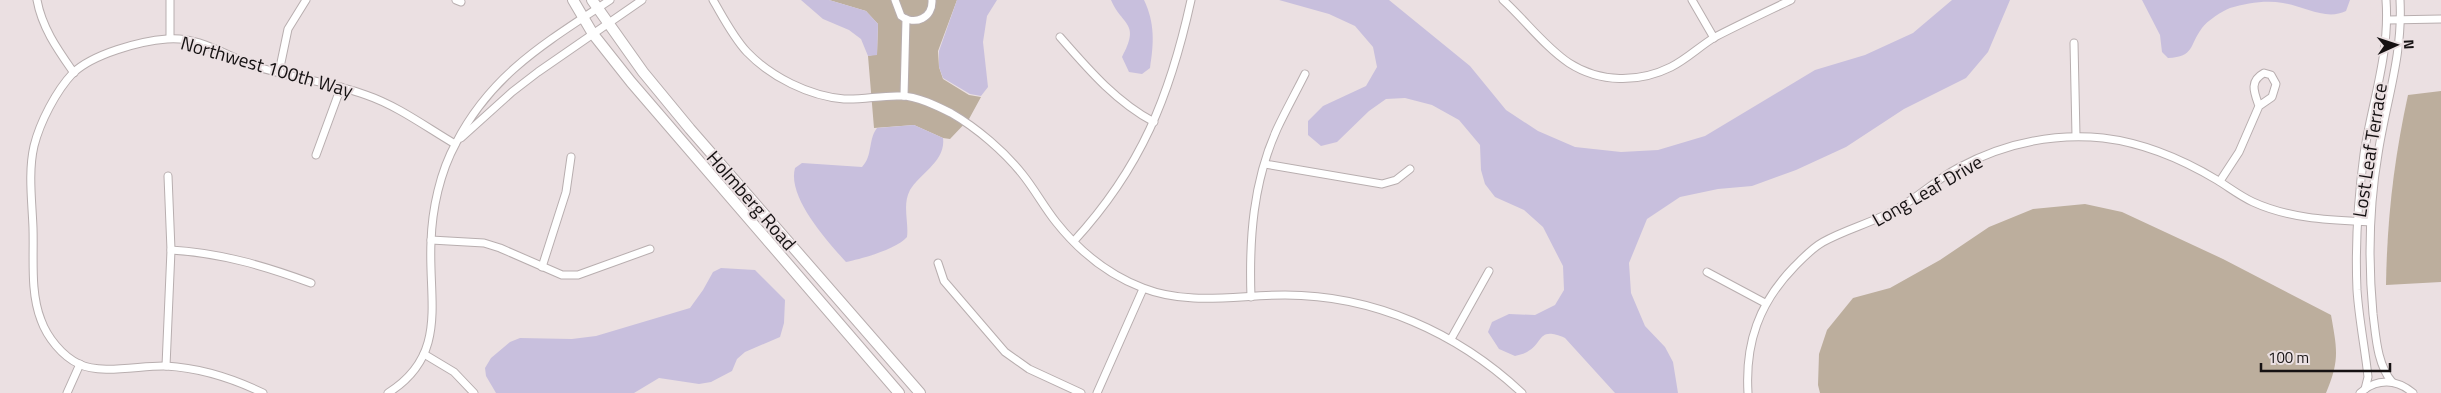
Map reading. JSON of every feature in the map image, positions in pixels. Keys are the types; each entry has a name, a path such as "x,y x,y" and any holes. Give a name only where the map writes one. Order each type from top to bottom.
{"street":[{"path":"37,0 40,16 52,42 74,73 50,105 41,124 31,166 37,305 47,334 60,349 80,364 94,368 166,366 219,374 263,393"},
{"path":"170,0 170,38"},
{"path":"279,72 288,29 306,0"},
{"name":"Holmberg Road","path":"573,0 593,34 684,146 899,393"},
{"path":"388,393 397,388 424,354 432,327 434,301 430,270 434,213 440,186 455,144 480,103 500,79 527,56 583,18 594,4 610,0"},
{"path":"455,144 512,92 642,0"},
{"path":"712,0 746,51 765,68 789,82 816,94 844,98 904,96 951,113 1000,152 1022,174 1057,223 1095,261 1144,288 1173,296 1213,300 1294,295 1327,298 1372,306 1451,339 1482,359 1522,393"},
{"path":"895,0 898,12 906,19 917,21 926,17 932,9 932,0"},
{"path":"1074,241 1095,218 1143,147 1165,97 1179,54 1191,0"},
{"path":"1504,0 1568,63 1590,75 1609,79 1631,79 1652,75 1672,66 1714,38 1791,0"},
{"path":"1692,0 1714,38"},
{"name":"Lost Leaf Terrace","path":"2363,391 2368,377 2357,290 2357,222 2364,152 2384,60 2388,20 2386,0"},
{"name":"Lost Leaf Terrace","path":"2392,382 2385,374 2380,362 2374,321 2370,264 2370,222 2378,153 2393,90 2401,19 2400,0"},
{"name":"Holmberg Road","path":"594,4 607,24 690,129 920,393"},
{"path":"904,96 906,19"},
{"path":"2388,20 2441,19"},
{"path":"1060,37 1090,72 1125,104 1154,122"},
{"name":"Northwest 100th Way","path":"74,73 107,53 139,43 170,38 211,46 254,66 341,87 390,105 455,144"},
{"path":"2074,43 2076,136"},
{"path":"2220,182 2239,152 2259,106 2272,96 2275,90 2276,84 2271,75 2264,73 2256,78 2253,83 2259,106"},
{"path":"1251,297 1249,256 1252,220 1265,164 1277,130 1305,74"},
{"path":"316,155 341,87"},
{"name":"Long Leaf Drive","path":"1748,393 1747,377 1750,351 1756,325 1765,303 1789,273 1822,243 1886,216 1958,168 2002,149 2027,141 2076,136 2124,141 2172,156 2220,182 2234,193 2273,210 2296,216 2370,222"},
{"path":"542,267 566,192 571,157"},
{"path":"1265,164 1382,184 1396,180 1410,169"},
{"path":"166,366 171,250 168,176"},
{"path":"431,240 484,243 562,275 578,275 650,249"},
{"path":"171,250 221,255 263,265 311,283"},
{"path":"938,263 944,281 1005,352 1029,369 1081,393"},
{"path":"1451,339 1489,271"},
{"path":"1707,272 1765,303"},
{"path":"1097,393 1144,288"},
{"path":"424,354 454,372 474,393"},
{"path":"67,393 80,364"},
{"path":"2363,391 2377,383 2392,382 2407,387 2413,393"}],"shaded area":[{"path":"801,0 829,0 866,11 878,24 877,55 868,56 861,39 849,30 823,19"},
{"path":"829,0 957,0 938,51 939,67 943,79 969,95 981,97 969,119 950,139 943,138 914,125 874,128 868,56 877,54 878,24 866,11"},
{"path":"957,0 997,0 987,16 983,42 988,87 981,96 970,94 943,78 939,67 939,51"},
{"path":"1111,0 1144,0 1148,8 1153,33 1152,50 1150,68 1142,74 1129,72 1122,57 1130,37 1130,30"},
{"path":"1279,0 1389,0 1470,66 1506,110 1538,131 1575,147 1621,152 1658,150 1705,136 1815,70 1865,55 1913,33 1952,0 2010,0 1988,52 1966,78 1904,109 1846,147 1796,170 1752,186 1718,189 1680,197 1647,219 1629,263 1631,293 1645,326 1665,347 1673,362 1678,393 1615,393 1565,338 1550,334 1545,335 1525,353 1515,356 1499,349 1488,332 1492,322 1509,314 1535,315 1555,305 1564,290 1563,266 1543,227 1524,210 1495,197 1485,184 1481,170 1480,145 1459,120 1432,105 1405,98 1386,99 1369,111 1337,142 1321,146 1308,135 1308,121 1323,106 1366,86 1377,67 1373,47 1355,26 1329,14"},
{"path":"2142,0 2350,0 2346,11 2338,14 2323,14 2277,2 2256,2 2230,8 2204,25 2187,53 2168,58 2162,52 2160,35"},
{"path":"2441,91 2441,282 2386,285 2392,189 2408,95"},
{"path":"914,125 943,138 943,146 937,160 910,190 906,202 907,237 895,246 846,262 810,218 797,192 794,180 795,168 802,163 862,167 868,158 872,137 877,128"},
{"path":"2085,204 2122,212 2223,259 2331,315 2336,354 2334,372 2326,393 1820,393 1818,385 1819,354 1827,330 1853,298 1890,288 1940,260 1989,227 2033,209"},
{"path":"721,268 755,270 785,300 784,323 780,337 745,352 737,359 732,371 711,382 699,384 659,378 634,393 496,393 486,376 485,368 491,358 510,342 520,338 572,339 596,336 690,308 713,272"}]}
